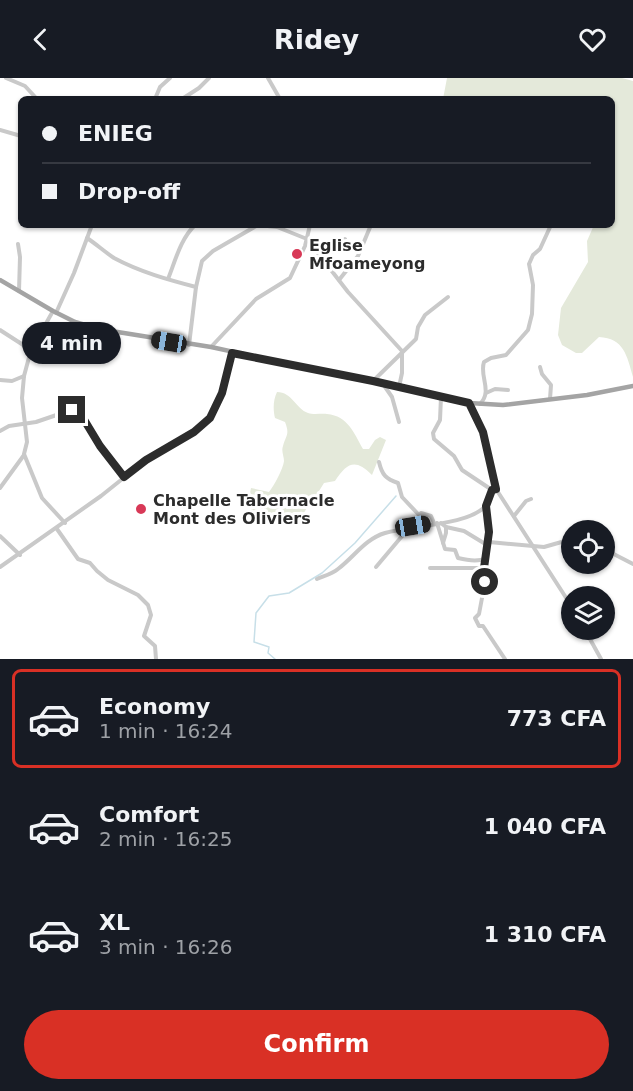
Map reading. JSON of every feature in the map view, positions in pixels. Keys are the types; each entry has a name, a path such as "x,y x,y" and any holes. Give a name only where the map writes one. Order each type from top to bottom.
{"main road":[{"path":"0,280 54,312 75,322 99,329 211,347 480,405 503,405 633,386"}],"street":[{"path":"6,78 25,86 34,96"},
{"path":"156,96 160,87 170,78"},
{"path":"187,96 209,78"},
{"path":"268,78 277,96"},
{"path":"0,130 18,135"},
{"path":"0,488 24,454 27,441 22,398 24,376 32,350 54,312 91,228"},
{"path":"168,279 176,254 192,228"},
{"path":"189,345 199,269 204,259 213,251 253,228"},
{"path":"280,228 307,239 339,280 402,351 402,373 399,387"},
{"path":"211,347 256,299 290,278 298,264 309,228"},
{"path":"339,280 358,256 370,228"},
{"path":"480,405 486,393 482,370 484,362 506,355 528,330 532,314 529,264 532,255 540,249 550,228"},
{"path":"87,238 117,259 168,279 196,287"},
{"path":"322,259 338,248 345,238"},
{"path":"18,244 20,253 19,291"},
{"path":"373,381 418,336 418,327 425,315 448,297"},
{"path":"0,330 32,350"},
{"path":"0,567 57,529 146,460 194,432 210,418 222,393 232,353"},
{"path":"540,367 542,374 551,385 550,399"},
{"path":"0,380 12,381 24,376"},
{"path":"382,383 392,397 399,422"},
{"path":"486,393 495,389 508,390"},
{"path":"441,397 439,422 433,433 434,439 454,456 462,470 494,489 561,589"},
{"path":"469,403 483,432 494,489 486,506 487,557 484,568 483,594 479,614 475,618 505,659"},
{"path":"0,431 9,426 49,418 77,408 100,446 124,477"},
{"path":"24,454 42,498 65,523"},
{"path":"379,462 382,474 387,479 398,483 402,497 419,514 428,514 437,523 446,527 464,531 488,544 551,546 561,541"},
{"path":"514,516 523,504 531,499"},
{"path":"317,579 338,570 374,538 386,532 470,517 486,506"},
{"path":"376,567 410,528 419,514"},
{"path":"437,523 445,549 455,550 458,558 483,560 487,557"},
{"path":"443,543 446,527"},
{"path":"57,529 78,559 90,563 108,580 138,596 148,605 151,615 144,636 155,646 156,659"},
{"path":"0,536 20,555"},
{"path":"615,555 633,564"},
{"path":"430,568 484,568"},
{"path":"591,640 601,659"}],"shaded area":[{"path":"447,78 622,78 633,81 633,377 623,350 614,341 599,337 582,353 576,353 562,345 558,335 561,308 588,262 587,241 593,228 615,228 615,96 444,96"},
{"path":"277,392 286,395 308,413 334,415 340,418 350,426 363,449 369,449 380,437 386,440 372,475 361,466 347,467 335,481 324,483 300,522 285,526 268,518 250,523 246,519 250,515 254,497 250,493 251,488 269,492 284,461 282,448 287,430 285,422 275,418 274,405"}],"waterway":[{"path":"275,659 268,653 269,647 254,642 256,613 269,596 289,593 322,573 355,543 396,496"}],"place":[{"name":"Eglise Mfoameyong","path":"297,254"},
{"name":"Chapelle Tabernacle Mont des Oliviers","path":"141,509"}],"route":[{"path":"72,410 77,408 100,446 124,477 146,460 194,432 210,418 222,393 232,353 469,403 483,432 496,489 492,490 486,506 489,532 484,568 485,582"}]}
